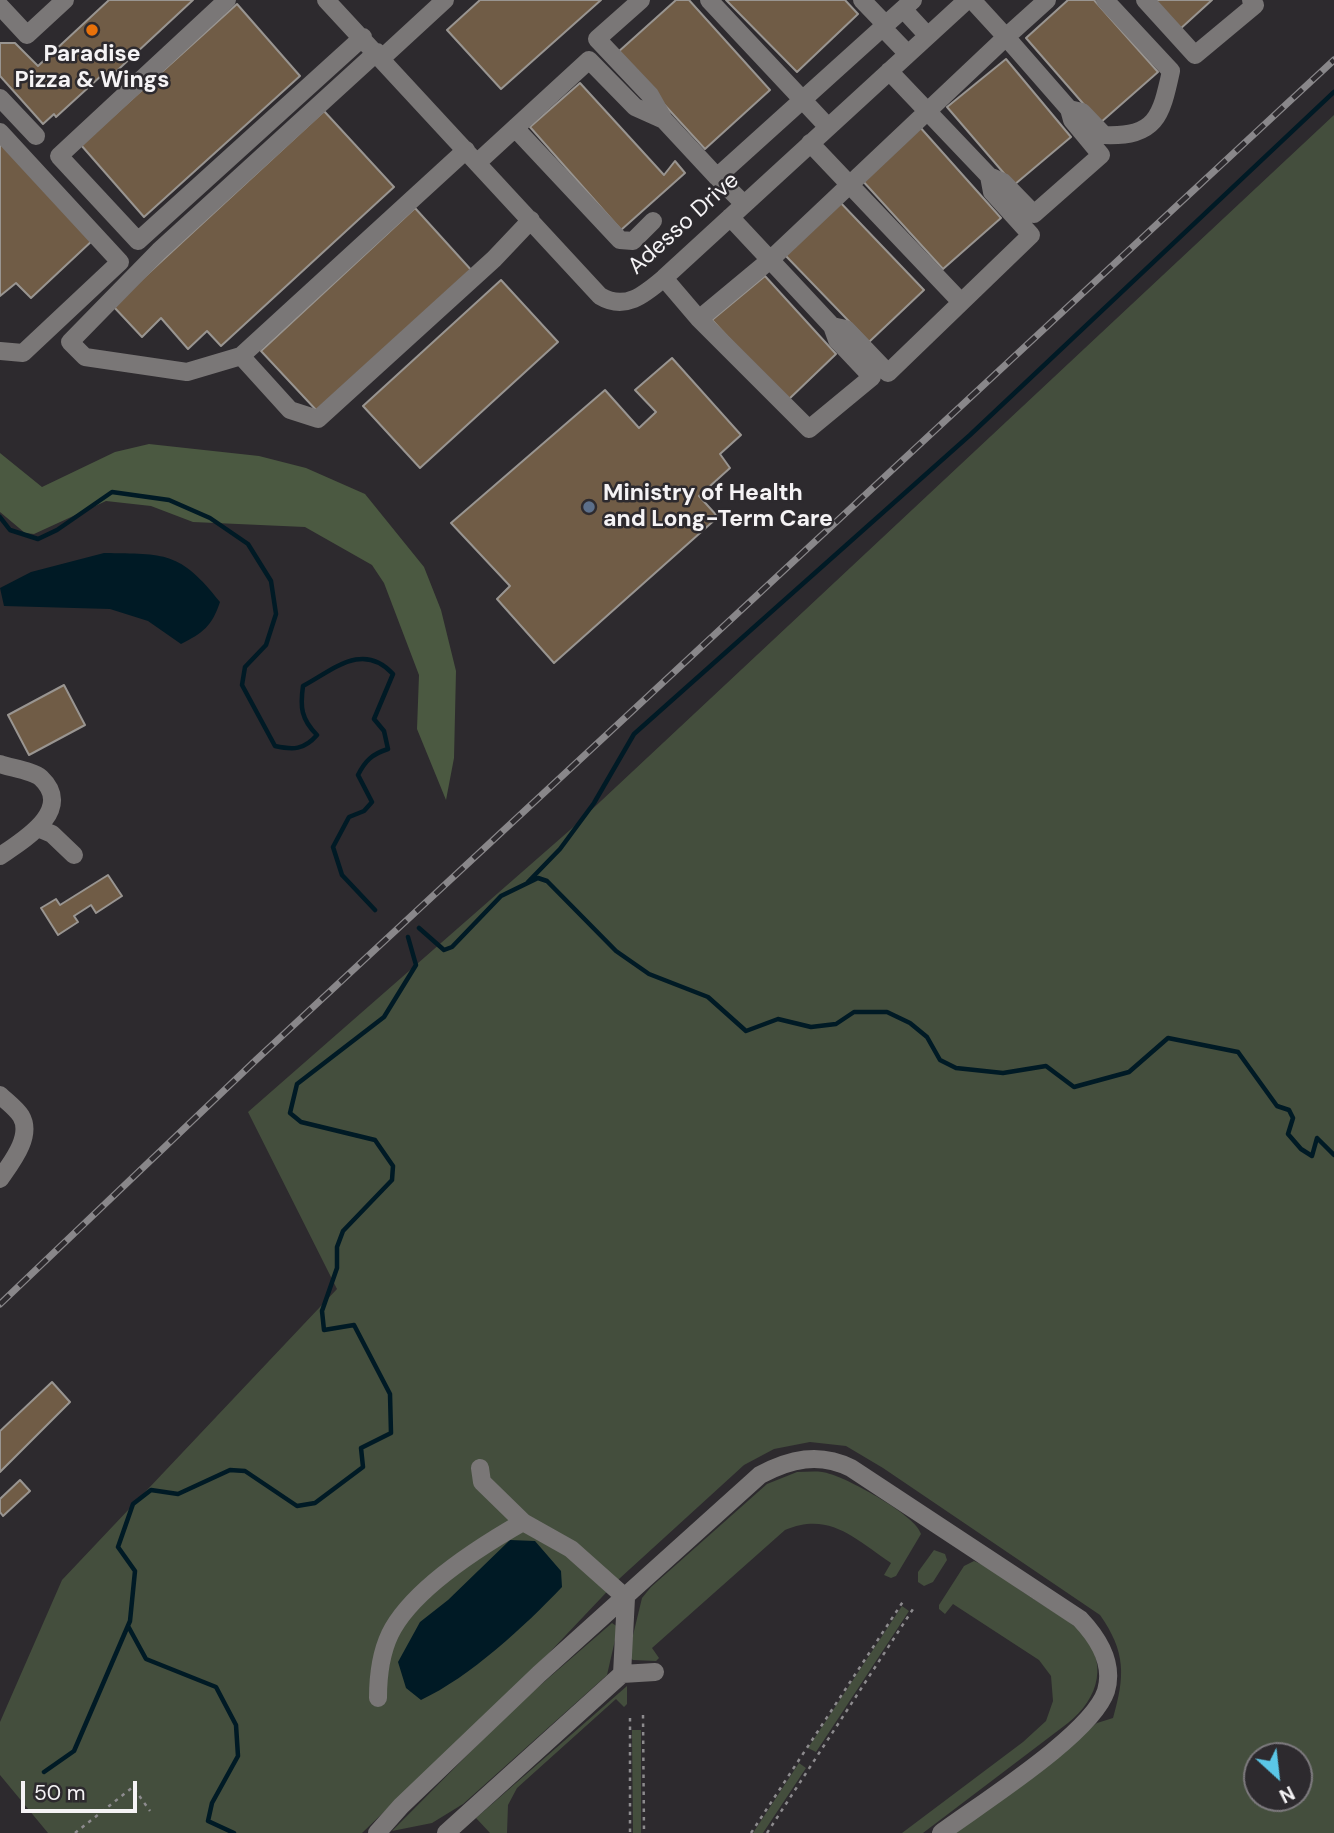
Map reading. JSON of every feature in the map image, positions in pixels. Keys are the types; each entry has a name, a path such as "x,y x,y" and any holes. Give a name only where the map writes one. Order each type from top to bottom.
{"street":[{"path":"0,2 27,35 65,0"},
{"path":"227,0 59,156 138,241 363,37"},
{"name":"Adesso Drive","path":"326,0 600,296 613,304 622,304 640,296 664,278 970,0"},
{"path":"445,0 379,55 159,251 70,342 85,357 187,372 241,356 472,156 515,128 590,60 635,107 664,120"},
{"path":"641,0 597,39 650,95 664,120 744,204"},
{"path":"709,0 828,127"},
{"path":"862,0 896,16 928,36"},
{"path":"877,0 896,16 908,54"},
{"path":"889,71 929,109 989,176 1003,182 1034,214 1101,155 1078,129 1069,109 970,0"},
{"path":"699,319 770,260 1047,0"},
{"path":"1069,109 1082,112 1104,135 1131,136 1154,122 1164,103 1171,71 1105,0"},
{"path":"1145,0 1195,55 1255,5 1251,0"},
{"path":"718,177 896,16"},
{"path":"0,98 36,136"},
{"path":"515,128 620,240 633,242 653,221"},
{"path":"0,132 120,262 23,353 0,351"},
{"path":"810,143 961,302"},
{"path":"832,326 845,329 888,373 1031,235 992,192 989,176"},
{"path":"664,278 699,319 809,429 872,377 837,340 832,326 730,217"},
{"path":"241,356 290,410 318,419 494,259 531,220"},
{"path":"0,764 40,777 50,793 50,815 38,828 0,856"},
{"path":"38,828 51,834 74,855"},
{"path":"0,1096 21,1116 25,1132 13,1160 0,1178"},
{"path":"377,1833 401,1806 529,1684 760,1475 785,1462 811,1458 835,1460 851,1468 1080,1619 1094,1634 1107,1666 1105,1692 1096,1711 1069,1738 941,1833"},
{"path":"480,1468 482,1482 523,1522 571,1549 626,1598"},
{"path":"378,1698 378,1673 390,1634 414,1600 496,1537 523,1522"},
{"path":"622,1674 626,1598"},
{"path":"446,1833 622,1674 654,1672"}],"path":[{"path":"751,1833 904,1600"},
{"path":"766,1833 915,1606"},
{"path":"643,1715 644,1833"},
{"path":"629,1718 630,1833"},
{"path":"75,1833 133,1787 149,1811"}],"green space":[{"path":"1334,115 1334,1833 952,1833 1097,1723 1113,1718 1121,1677 1115,1641 1100,1615 883,1468 846,1446 810,1442 774,1449 744,1465 619,1579 548,1654 362,1833 48,1833 0,1775 0,1722 62,1580 337,1289 248,1112 570,830"},
{"path":"149,444 259,456 306,468 365,494 424,567 441,610 456,671 454,758 446,800 417,729 419,675 384,583 372,565 305,527 193,522 151,506 106,501 34,534 25,533 0,512 0,453 42,487 115,452"},
{"path":"797,1472 822,1472 839,1477 881,1499 917,1526 921,1534 896,1576 891,1578 884,1575 891,1563 841,1530 815,1524 801,1525 785,1530 652,1648 659,1658 656,1661 633,1660 628,1656 642,1598 651,1587 767,1484"},
{"path":"934,1550 945,1554 947,1560 933,1582 924,1586 918,1582 918,1572"},
{"path":"974,1561 1079,1630 1095,1654 1097,1679 1087,1703 1068,1723 923,1833 902,1833 1023,1742 1046,1721 1053,1701 1051,1676 1039,1660 953,1604 945,1614 939,1609 964,1566"},
{"path":"902,1606 909,1611 816,1752 808,1748"},
{"path":"612,1623 618,1627 607,1675 463,1804 432,1823 392,1831 514,1708"},
{"path":"627,1686 627,1704 624,1707 616,1699 517,1788 508,1805 507,1833 490,1833 476,1818"},
{"path":"632,1730 641,1730 641,1833 633,1833"},
{"path":"799,1763 806,1768 763,1833 753,1833"}],"water":[{"path":"104,553 157,555 182,564 206,585 220,602 214,617 201,632 181,644 148,621 110,609 4,606 0,588 31,572"},
{"path":"510,1540 535,1541 561,1571 562,1587 514,1634 477,1664 421,1700 406,1688 398,1662 420,1622 448,1600"}],"building":[{"path":"109,0 193,0 107,80 102,75 56,117 54,114 43,124 0,76 0,43 15,43 38,66"},
{"path":"480,0 601,0 501,89 447,30"},
{"path":"676,0 689,0 770,90 705,149 617,53"},
{"path":"726,0 845,0 858,14 797,72"},
{"path":"1068,0 1094,0 1158,72 1100,123 1026,38"},
{"path":"1151,0 1212,0 1179,30"},
{"path":"237,4 300,76 144,217 81,145"},
{"path":"1006,59 1071,137 1014,185 947,107"},
{"path":"580,83 664,175 675,161 685,173 621,230 530,127"},
{"path":"324,111 394,187 221,346 207,331 188,349 161,318 142,337 113,306"},
{"path":"919,126 1001,218 943,269 861,179"},
{"path":"0,138 94,239 31,298 16,283 0,296"},
{"path":"838,200 924,290 869,342 783,253"},
{"path":"415,208 473,272 317,411 261,351"},
{"path":"765,276 836,354 787,401 712,320"},
{"path":"501,280 558,342 420,468 363,406"},
{"name":"Ministry of Health and Long-Term Care","path":"672,358 741,435 720,454 730,468 699,496 718,517 554,663 497,599 510,586 451,523 605,390 639,428 656,412 635,390"},
{"path":"64,685 85,725 29,755 8,715"},
{"path":"108,875 122,896 96,913 91,905 74,916 78,922 58,935 41,908 56,899 60,905"},
{"path":"52,1382 70,1402 0,1472 0,1431"},
{"path":"20,1480 30,1491 3,1516 0,1512 0,1499"}],"waterway":[{"path":"528,882 560,849 594,803 634,734 970,435 1334,92"},
{"path":"0,517 10,530 38,539 57,530 112,492 169,500 210,518 248,544 271,581 276,614 266,645 245,667 242,685 275,746 298,748 317,735 303,712 303,686 337,666 359,659 382,664 393,674 374,719 384,731 388,749 370,759 358,775 372,802 364,811 349,817 333,847 342,875 375,910"},
{"path":"419,928 444,950 452,947 501,896 538,878 547,881 616,951 649,974 708,997 746,1031 778,1019 811,1027 836,1024 854,1012 887,1012 910,1023 927,1037 940,1060 956,1068 1003,1073 1046,1066 1074,1087 1129,1072 1168,1038 1238,1052 1277,1106 1289,1110 1293,1118 1288,1134 1301,1149 1312,1156 1317,1138 1334,1155"},
{"path":"44,1772 74,1751 130,1621 135,1571 118,1547 133,1504 151,1490 178,1494 230,1470 245,1471 297,1506 315,1503 363,1467 361,1448 391,1433 390,1394 354,1325 324,1330 322,1311 337,1268 337,1247 343,1231 392,1180 393,1166 375,1140 301,1122 290,1113 297,1084 384,1017 416,965 408,937"},
{"path":"128,1626 146,1659 216,1687 236,1725 238,1756 212,1803 208,1821 234,1833"}],"railway":[{"path":"0,1304 256,1060 1334,60"}],"place":[{"name":"Paradise Pizza & Wings","path":"92,30"},
{"name":"Ministry of Health and Long-Term Care","path":"589,507"}]}
